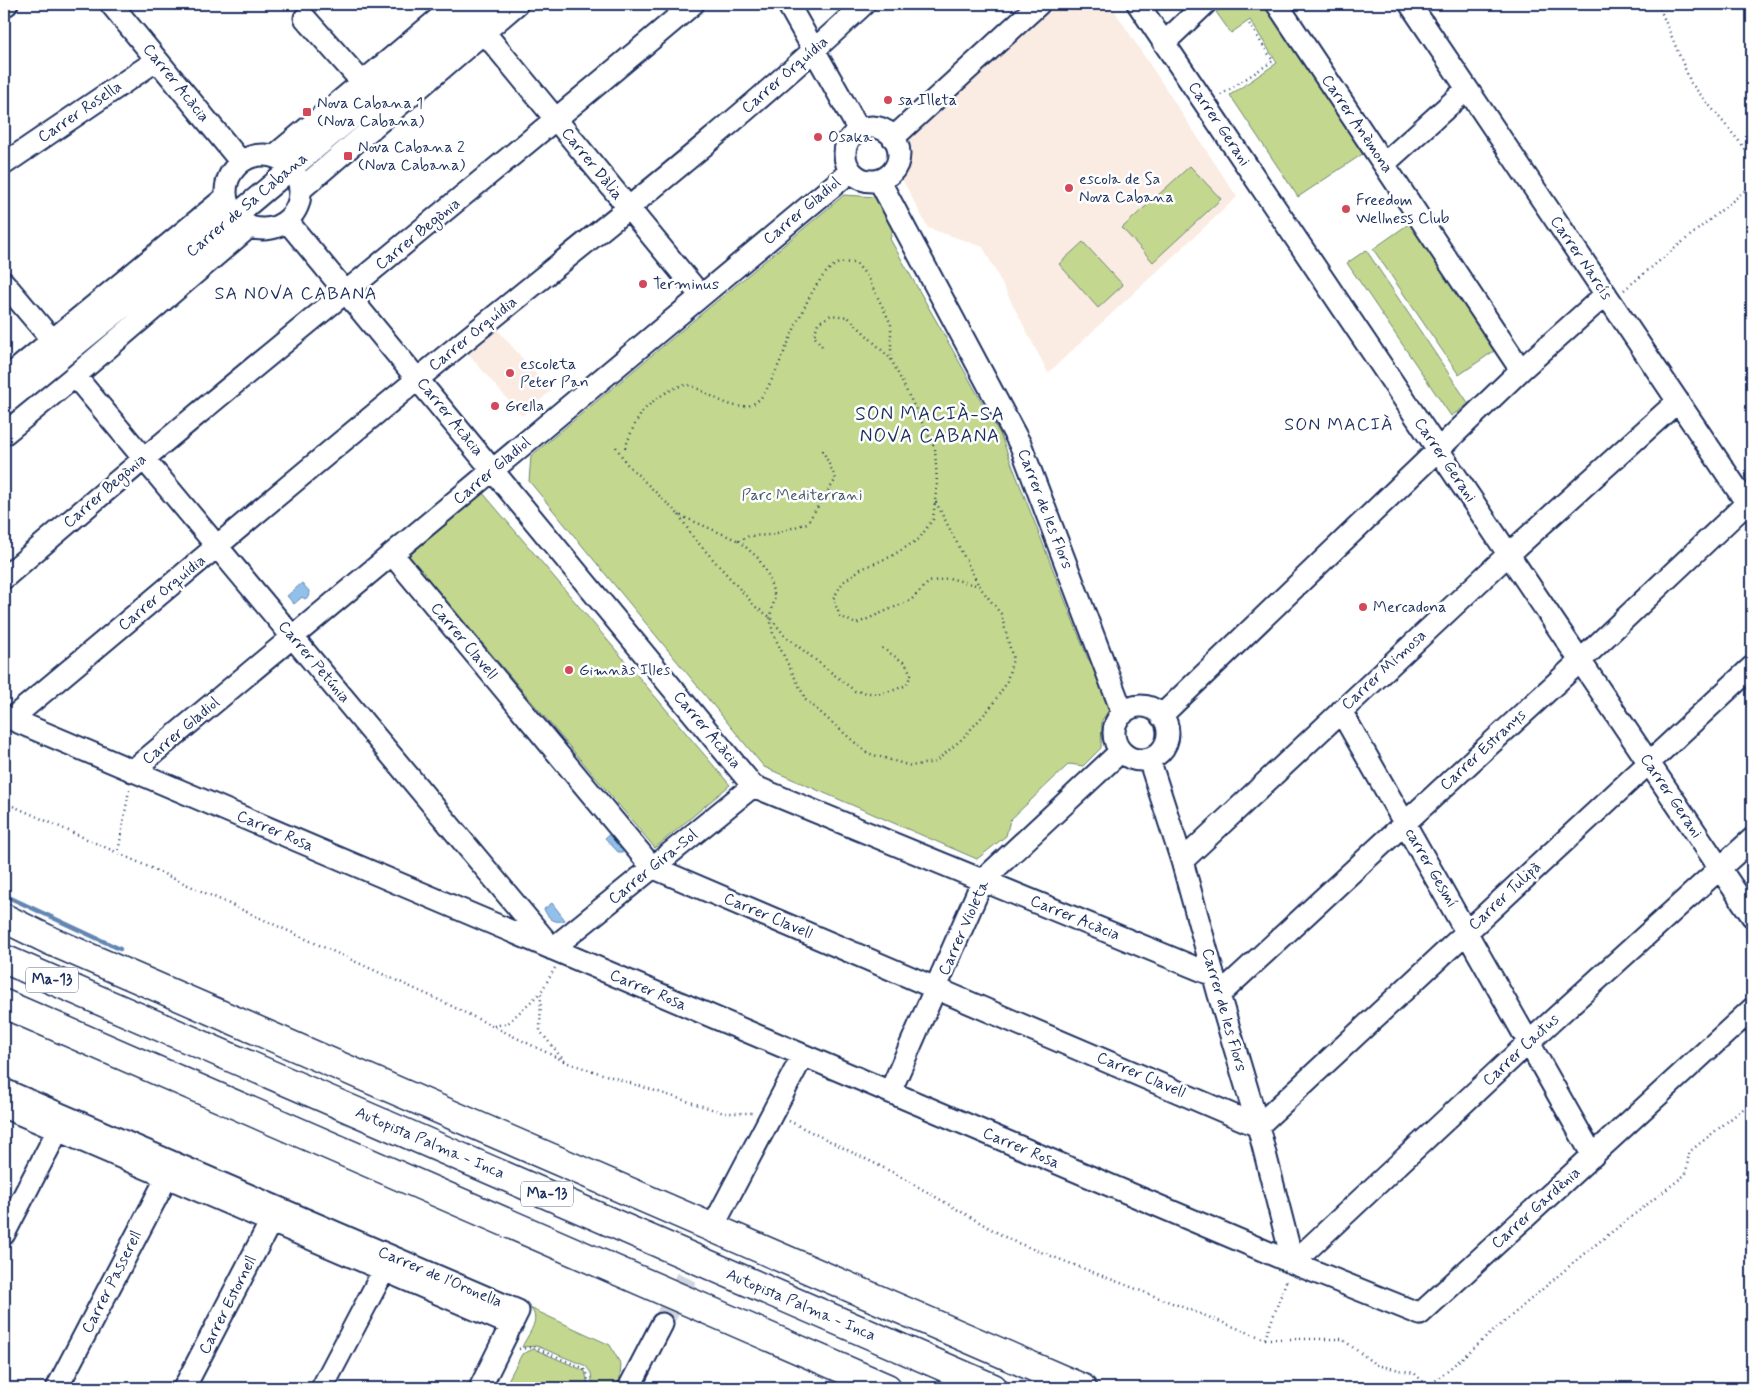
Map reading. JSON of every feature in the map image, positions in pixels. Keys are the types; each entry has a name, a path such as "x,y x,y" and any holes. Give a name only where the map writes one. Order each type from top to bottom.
{"highway":[{"path":"4,918 51,941 1082,1388"},
{"path":"4,941 100,1001"},
{"name":"Autopista Palma - Inca","path":"4,959 994,1388"},
{"name":"Ma-13","path":"4,1004 887,1388"}],"street":[{"name":"Carrer Acàcia","path":"111,4 241,162"},
{"path":"274,156 456,4"},
{"name":"Carrer de Sa Cabana","path":"4,404 242,221 292,168 487,4"},
{"path":"300,190 518,4"},
{"name":"Carrer Begònia","path":"4,578 143,457 556,120 693,4"},
{"path":"788,4 859,130"},
{"name":"Carrer Orquídia","path":"8,718 628,208 814,51 864,4"},
{"path":"893,138 1039,4"},
{"name":"Carrer Gerani","path":"1138,4 1752,916"},
{"path":"1164,43 1205,4"},
{"name":"Carrer Anèmona","path":"1276,4 1521,370"},
{"name":"Carrer Narcís","path":"1410,4 1750,507"},
{"path":"305,18 362,82"},
{"name":"Carrer Dàlia","path":"484,32 701,296"},
{"name":"Carrer Rosella","path":"4,164 157,60"},
{"path":"1384,164 1467,89"},
{"path":"878,128 893,138 899,151 898,161 888,176 880,180 866,181 850,171 846,162 845,152 847,143 859,130 878,128"},
{"path":"4,380 226,197 229,178 241,162 262,155 274,156 292,168 298,178 300,190 295,212 287,221 269,229 242,221 226,197"},
{"name":"Carrer Gladiol","path":"132,771 850,171"},
{"name":"Carrer de les Flors","path":"880,180 1021,446 1123,714"},
{"path":"4,434 76,376 242,221"},
{"name":"Carrer Acàcia","path":"287,221 753,786 983,880 1216,985"},
{"path":"4,283 53,341"},
{"path":"1161,716 1521,370 1608,298"},
{"name":"Carrer Petúnia","path":"76,376 558,952"},
{"name":"Carrer Mimosa","path":"1182,861 1509,554 1678,401"},
{"name":"Carrer Estranys","path":"1216,985 1404,822 1750,507"},
{"name":"Carrer Clavell","path":"392,554 652,867 1258,1126"},
{"name":"Carrer Tulipà","path":"1258,1126 1752,667"},
{"path":"1136,707 1145,707 1154,710 1161,716 1168,730 1167,739 1158,755 1149,759 1137,760 1121,751 1115,739 1114,730 1123,714 1136,707"},
{"name":"carrer Gesmí","path":"1341,711 1594,1156"},
{"name":"Carrer Rosa","path":"8,718 1293,1263"},
{"name":"Carrer Violeta","path":"890,1092 983,880 1121,751"},
{"name":"Carrer de les Flors","path":"1149,759 1182,861 1216,985 1258,1126 1293,1263"},
{"name":"Carrer Gira-Sol","path":"558,952 652,867 753,786"},
{"name":"Carrer Cactus","path":"1293,1263 1529,1042 1752,839"},
{"name":"Carrer Gardènia","path":"1293,1263 1420,1314 1752,1009"},
{"path":"719,1215 802,1055"},
{"name":"Carrer de l'Oronella","path":"4,1090 518,1312 508,1334 384,1270 4,1107"},
{"path":"4,1234 58,1130"},
{"name":"Carrer Passerell","path":"57,1388 166,1176"},
{"name":"Carrer Estornell","path":"184,1388 271,1222"},
{"path":"322,1388 384,1270"},
{"path":"629,1388 662,1324"},
{"path":"480,1388 508,1334"}],"path":[{"path":"1658,4 1691,83 1752,157"},
{"path":"1206,105 1272,61 1248,22"},
{"path":"1608,298 1752,185"},
{"path":"625,448 636,421 648,403 678,386 691,386 710,397 732,406 751,405 762,396 775,374 802,312 827,271 840,263 856,263 867,276 882,302 891,324 891,359"},
{"path":"822,346 814,336 818,323 831,315 848,317 891,359 935,449 933,519 919,539 890,557 861,569 843,582 833,599 840,616 856,624 911,600 930,582 950,578 979,586"},
{"path":"739,541 748,536 771,535 807,523 836,479 821,447"},
{"path":"616,448 626,463 679,516 693,537 756,607 770,617 785,636 855,691 877,694 907,685 911,674 905,663 882,648"},
{"path":"679,516 739,541 758,558 768,575 775,597 770,617 773,634 806,700 867,753 912,766 935,762 955,745 990,708 1006,684 1013,659 1001,614 979,586 935,500"},
{"path":"118,853 132,771"},
{"path":"4,802 492,1026 566,1062 724,1113 773,1114 896,1174 1010,1240 1265,1340 1342,1339 1376,1365 1414,1373 1429,1387 1580,1257 1686,1174 1689,1152 1752,1102"},
{"path":"558,952 541,992 540,1031 566,1062"},
{"path":"492,1026 508,1023 541,992"},
{"path":"1265,1340 1293,1263"},
{"path":"508,1334 521,1350 533,1347 583,1368 588,1374 590,1388"}],"shaded area":[{"name":"escola de Sa Nova Cabana","path":"1057,4 1110,4 1237,197 1048,373 983,247 928,228 902,179 896,142"},
{"name":"escoleta Peter Pan","path":"497,329 551,391 522,416 468,354"}],"green space":[{"path":"1229,4 1265,4 1364,153 1298,197 1230,95 1277,63 1250,20 1231,33 1216,12"},
{"path":"1190,166 1221,199 1153,262 1122,228"},
{"name":"Parc Mediterrani","path":"844,195 877,197 894,225 890,239 1000,434 1088,659 1101,668 1112,706 1102,720 1101,748 1083,766 1069,764 1010,820 1006,836 977,859 764,767 529,481 531,456"},
{"path":"1410,223 1497,349 1459,375 1373,249"},
{"path":"1083,242 1123,285 1098,308 1059,264"},
{"path":"1366,250 1469,404 1451,416 1347,263"},
{"name":"Gimnàs Illes","path":"483,493 730,785 655,848 409,556"},
{"path":"530,1308 610,1345 621,1365 619,1388 593,1388 591,1373 586,1366 537,1346 522,1347 533,1327 535,1317"},
{"path":"534,1349 585,1371 589,1388 504,1388 522,1354"}],"water":[{"path":"302,583 309,591 309,596 305,599 302,597 294,604 287,596"},
{"path":"612,832 623,848 622,852 618,852 605,838"},
{"path":"552,903 565,920 555,921 548,916 544,909"}],"waterway":[{"path":"4,895 120,949"}],"tunnel":[{"path":"662,1324 719,1215"}],"place":[{"name":"sa Illeta","path":"888,100"},
{"name":"Nova Cabana 1 (Nova Cabana)","path":"307,112"},
{"name":"Osaka","path":"818,137"},
{"name":"Nova Cabana 2 (Nova Cabana)","path":"348,156"},
{"name":"escola de Sa Nova Cabana","path":"1069,188"},
{"name":"Freedom Wellness Club","path":"1346,209"},
{"name":"Terminus","path":"643,284"},
{"name":"escoleta Peter Pan","path":"510,373"},
{"name":"Grella","path":"495,406"},
{"name":"Mercadona","path":"1363,607"},
{"name":"Gimnàs Illes","path":"569,670"}],"district":[{"name":"SA NOVA CABANA","path":"296,294"},
{"name":"SON MACIÀ-SA NOVA CABANA","path":"930,425"},
{"name":"SON MACIÀ","path":"1339,425"}]}
